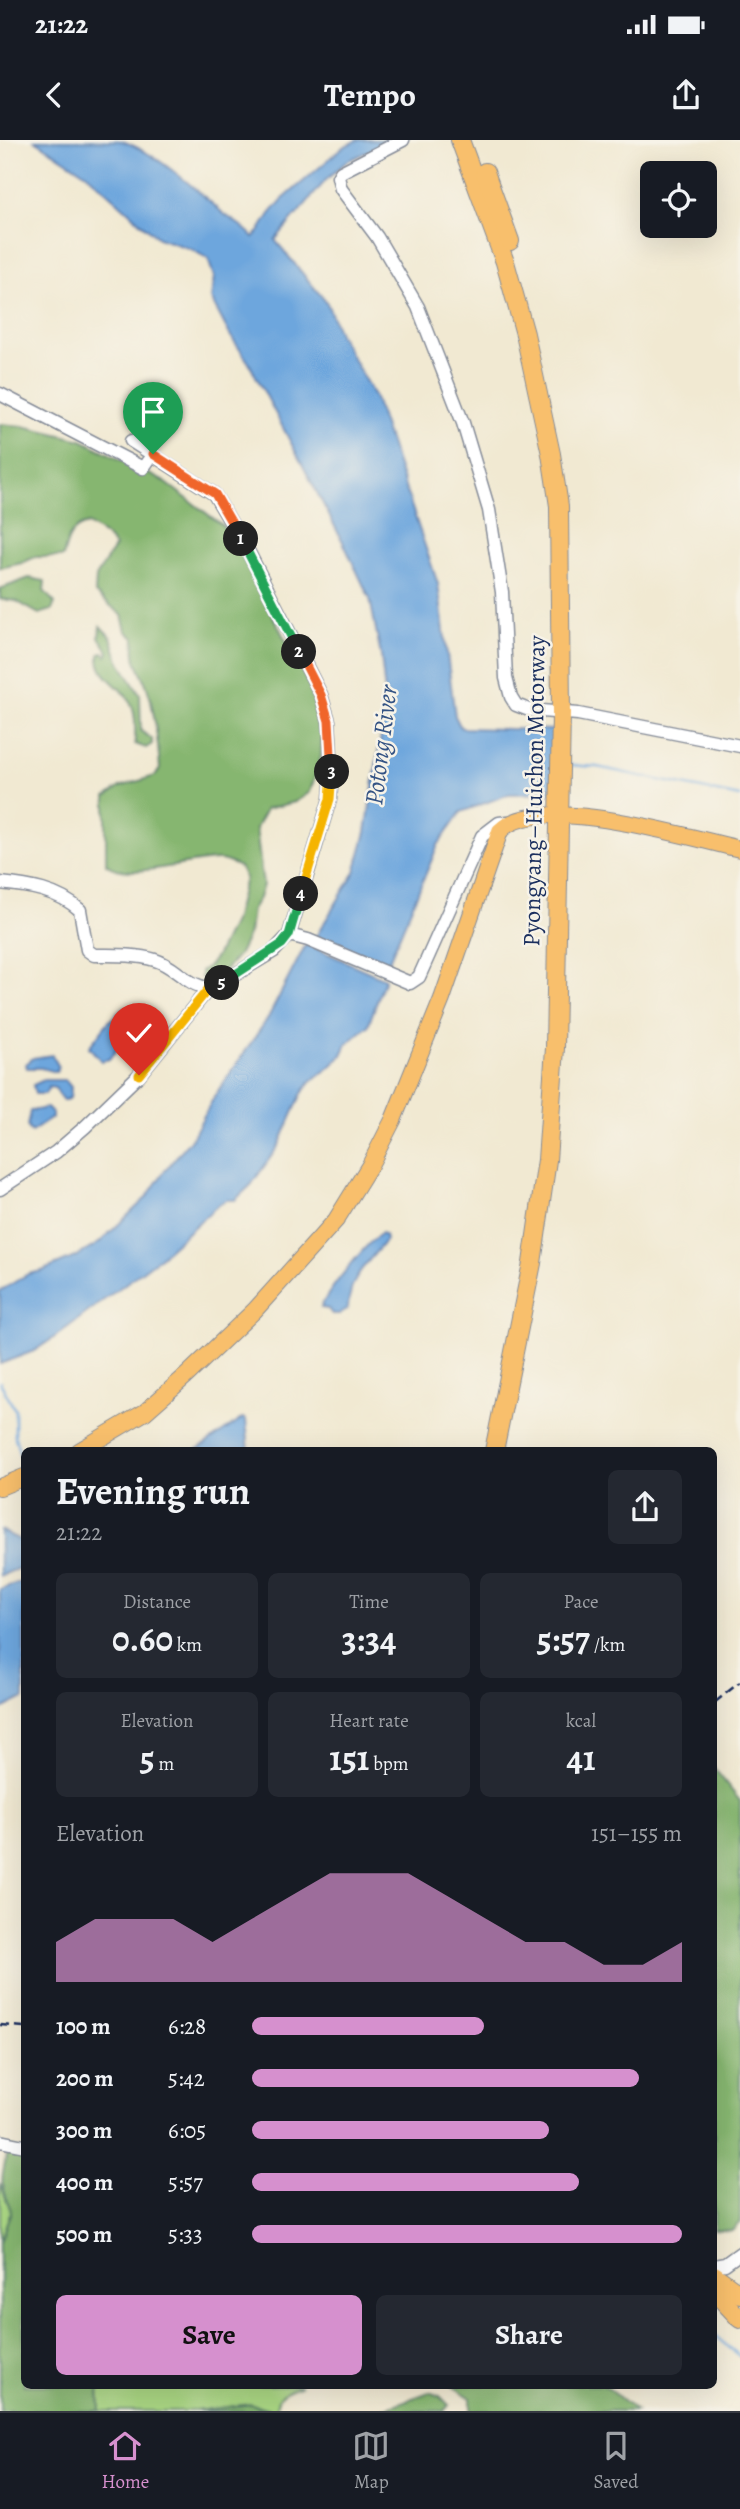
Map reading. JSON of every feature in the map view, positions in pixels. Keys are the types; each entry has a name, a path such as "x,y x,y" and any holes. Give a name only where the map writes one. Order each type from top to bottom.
{"highway":[{"name":"Pyongyang–Huichon Motorway","path":"460,140 505,262 525,334 551,454 559,506 566,716"},
{"name":"Pyongyang–Huichon Motorway","path":"471,140 496,198 519,267 538,339 562,464 570,562 564,812 563,1059 557,1156 547,1225 504,1447"},
{"name":"Pyongyang–Huichon Motorway","path":"495,1447 532,1263 547,1160 555,1048 564,812"},
{"path":"717,2277 740,2294"},
{"path":"717,2294 738,2316"}],"main road":[{"path":"86,1447 145,1412 187,1375 255,1310 336,1220 370,1166 393,1120 442,999 500,831 509,822 564,812 614,820 740,849"},
{"path":"0,1487 21,1478"}],"street":[{"path":"403,140 341,172 338,177 341,189 377,237 418,307 463,423 489,510 502,592 506,678 516,705 740,746"},
{"path":"0,394 143,468 153,454"},
{"path":"0,1189 56,1152 85,1127 139,1075 209,988 274,951 289,935 330,799 332,775 329,721 315,682 249,553 215,494 131,441"},
{"path":"289,935 308,940 410,983 419,977 482,836 499,823 509,822"},
{"path":"0,883 51,891 67,899 80,911 83,940 87,950 94,954 156,960 171,967 198,987 209,988"},
{"path":"0,2141 21,2145"},
{"path":"717,2265 725,2264 740,2253"}],"green space":[{"path":"0,424 23,426 82,440 165,482 222,525 240,552 315,697 322,736 321,757 310,792 295,802 266,809 256,828 263,885 252,909 249,933 239,954 227,968 213,977 201,978 201,971 210,965 217,955 235,918 245,878 240,867 222,860 129,871 106,864 106,797 120,787 155,776 160,769 154,717 147,687 136,660 135,639 126,631 122,615 95,593 96,577 115,546 105,535 88,524 73,532 63,557 35,557 0,568"},
{"path":"29,578 45,581 44,591 55,603 52,610 39,614 16,601 0,599 0,589"},
{"path":"100,626 111,637 119,661 140,695 141,731 152,739 152,744 146,748 135,744 132,705 102,669 99,655 103,652 107,656 109,652 99,637"},
{"path":"717,1772 740,1801 740,2222 732,2231 717,2229"},
{"path":"8,2150 21,2152 21,2389 99,2389 100,2411 0,2411 0,2242 11,2211 2,2180"},
{"path":"0,2183 11,2211 0,2242"},
{"path":"99,2389 291,2389 280,2396 276,2411 252,2404 196,2411 100,2411"},
{"path":"457,2389 609,2389 636,2411 471,2411 471,2398"},
{"path":"429,2392 440,2396 449,2405 444,2411 377,2411"},
{"path":"252,2404 272,2411 196,2411"}],"water":[{"name":"Potong River","path":"35,140 122,141 135,146 175,172 253,237 282,200 343,147 357,140 392,140 347,161 327,179 275,240 327,303 339,334 374,396 438,584 455,716 461,728 555,730 552,793 509,794 461,812 438,845 388,963 315,938 355,872 366,832 386,703 381,656 370,599 249,363 211,299 214,277 208,259 191,249 158,238 88,175"},
{"path":"306,944 385,979 368,1026 347,1044 342,1055 330,1067 311,1081 301,1095 279,1145 251,1185 235,1200 226,1200 218,1205 159,1258 55,1337 34,1351 0,1364 0,1291 28,1274 77,1256 99,1243 146,1198 192,1138 214,1097 268,1018"},
{"path":"124,1008 138,1019 136,1025 109,1059 101,1061 89,1047 109,1021"},
{"path":"52,1055 59,1067 56,1072 27,1068 26,1064 33,1058"},
{"path":"44,1080 65,1080 71,1087 70,1098 63,1101 55,1088 49,1087 45,1094 35,1094 33,1085"},
{"path":"47,1108 52,1113 52,1118 31,1132 27,1126 30,1111"},
{"path":"381,1233 386,1240 361,1270 352,1286 347,1309 339,1314 332,1314 328,1309 321,1308 347,1269"},
{"path":"243,1418 246,1420 249,1447 201,1447"},
{"path":"0,1530 21,1540 21,1567 0,1576"},
{"path":"21,1582 21,1700 0,1710 0,1589"}],"waterway":[{"path":"568,765 597,767 740,797"},
{"path":"0,1382 15,1410 15,1437 21,1460"},
{"path":"717,2336 740,2357"}],"railway":[{"path":"717,1701 740,1682"},
{"path":"0,2025 21,2027"}],"route":[{"path":"139,1075 209,988 274,951 289,935 330,799 332,775 329,721 321,695 249,553 215,494 153,454"}]}
